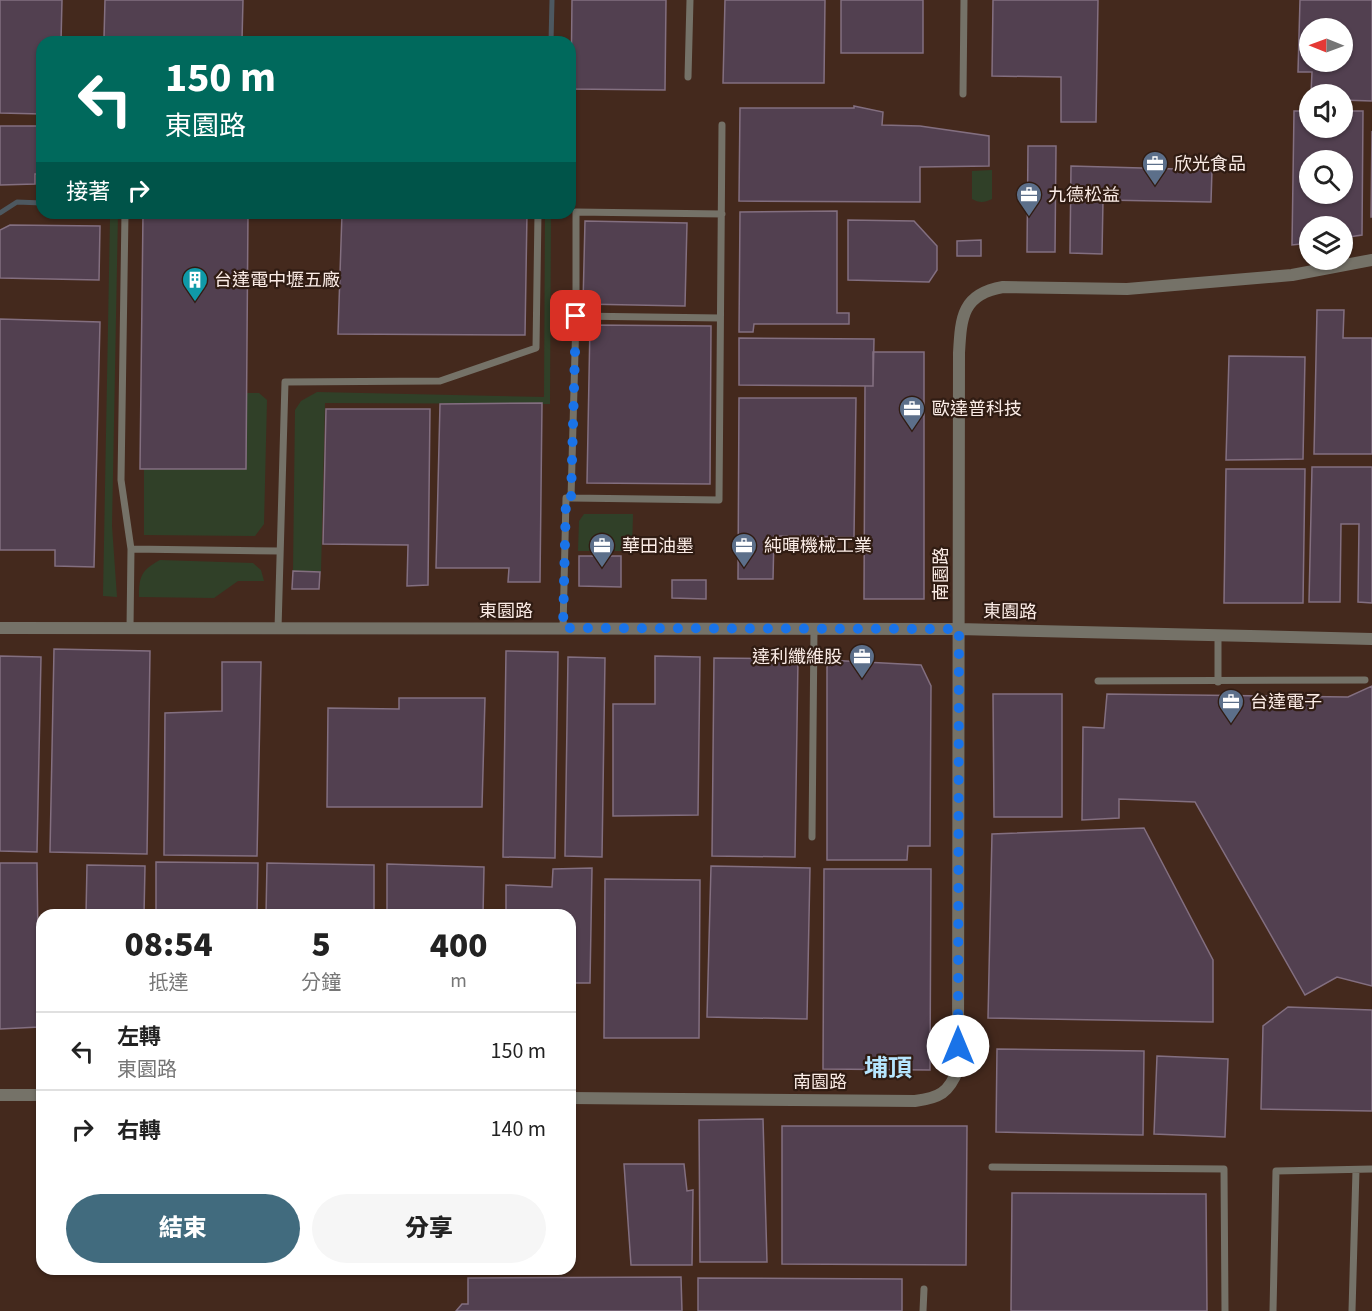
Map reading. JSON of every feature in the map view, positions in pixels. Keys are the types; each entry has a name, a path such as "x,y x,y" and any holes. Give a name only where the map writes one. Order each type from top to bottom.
{"street":[{"name":"南園路","path":"576,1098 915,1101 944,1093 958,1069 958,353 965,310 971,301 989,290 1002,287 1127,289 1292,275 1372,260"},
{"name":"東園路","path":"0,628 959,629 1372,639"},
{"path":"0,1095 36,1095"}],"lane":[{"path":"688,77 690,0"},
{"path":"963,94 964,0"},
{"path":"563,628 566,498 719,500 722,125"},
{"path":"571,498 576,316 576,212 722,214"},
{"path":"125,219 121,480 131,549 130,628"},
{"path":"278,628 285,382 440,381 536,348 538,219"},
{"path":"576,316 720,318"},
{"path":"131,549 280,551"},
{"path":"812,837 814,629"},
{"path":"1218,635 1218,681"},
{"path":"1098,681 1365,680"},
{"path":"992,1167 1224,1169 1226,1311"},
{"path":"1273,1311 1276,1171 1372,1169"},
{"path":"1352,1311 1356,1170"},
{"path":"923,1311 924,1289"}],"shaded area":[{"path":"0,0 1372,0 1372,1311 0,1311"}],"green space":[{"path":"992,170 992,199 982,202 972,199 972,171"},
{"path":"110,219 118,219 112,526 117,597 103,596"},
{"path":"545,219 551,219 550,404 325,403 321,572 293,571 295,410 301,401 317,392 544,397"},
{"path":"247,393 259,393 267,400 264,524 255,536 144,535 144,469 246,469"},
{"path":"584,514 633,514 632,551 578,551 579,521"},
{"path":"160,560 253,563 261,570 264,581 238,581 214,598 139,597 142,575"}],"building":[{"path":"0,0 62,0 61,36 36,36 36,114 0,113"},
{"path":"105,0 243,0 242,36 104,36"},
{"path":"572,0 666,0 665,90 576,89 576,36 572,36"},
{"path":"725,0 825,0 824,83 723,83"},
{"path":"841,0 923,0 923,53 841,53"},
{"path":"993,0 1098,0 1096,122 1061,122 1061,77 992,76"},
{"path":"1300,0 1372,0 1372,101 1353,100 1353,84 1311,84 1312,72 1353,72 1353,18 1300,18"},
{"path":"854,106 883,112 882,125 920,126 989,136 989,166 920,167 920,202 739,201 740,108 854,108"},
{"path":"1294,111 1299,111 1299,138 1353,138 1353,111 1363,111 1362,235 1353,236 1353,216 1299,216 1299,244 1292,245"},
{"path":"0,126 36,126 35,184 0,185"},
{"path":"1372,131 1372,217 1371,217"},
{"path":"1028,146 1056,146 1055,252 1027,252"},
{"path":"1071,166 1212,170 1211,202 1103,200 1102,254 1070,253"},
{"path":"837,211 837,313 849,313 849,324 754,324 753,332 739,332 740,212"},
{"name":"台達電中壢五廠","path":"143,219 248,219 246,469 140,469"},
{"name":"台達電中壢五廠","path":"342,219 527,219 525,335 338,334"},
{"path":"848,220 914,221 937,246 937,270 929,282 848,280"},
{"path":"585,221 687,223 685,306 583,304"},
{"path":"10,225 100,226 99,280 0,278 0,230"},
{"path":"981,240 981,256 957,256 957,241"},
{"path":"1317,310 1344,310 1343,338 1372,338 1372,454 1314,454"},
{"path":"0,319 100,322 94,567 55,566 55,550 0,550"},
{"path":"590,325 711,326 710,484 587,483"},
{"path":"739,338 874,339 873,386 739,385"},
{"path":"873,352 924,352 924,599 864,599 865,386 873,386"},
{"path":"1229,356 1305,357 1303,459 1226,460"},
{"path":"739,398 856,398 854,537 774,536 773,579 738,579"},
{"path":"542,403 540,582 508,582 509,568 436,568 440,404"},
{"path":"326,409 430,409 428,585 407,586 408,545 323,544"},
{"path":"1312,467 1372,467 1372,603 1358,602 1359,524 1341,524 1340,602 1309,602"},
{"path":"1226,469 1305,469 1303,603 1224,603"},
{"path":"579,556 621,556 621,587 579,586"},
{"path":"293,571 320,572 319,589 292,589"},
{"path":"672,580 706,580 706,599 672,598"},
{"path":"54,649 150,651 147,854 50,852"},
{"path":"506,651 558,652 555,858 503,857"},
{"path":"0,656 41,657 37,852 0,851"},
{"path":"655,656 700,657 698,815 613,816 613,704 655,704"},
{"path":"568,657 605,658 602,857 565,856"},
{"path":"714,658 798,659 795,857 712,856"},
{"path":"827,660 921,665 931,686 930,846 908,846 907,860 827,860"},
{"path":"222,662 261,662 257,856 164,855 165,713 222,711"},
{"path":"1372,686 1372,986 1337,977 1305,995 1195,802 1119,799 1119,818 1082,820 1083,727 1104,728 1107,694 1348,697"},
{"path":"993,694 1062,694 1062,817 994,817"},
{"path":"399,698 485,698 482,807 327,807 328,708 399,709"},
{"path":"1144,828 1213,960 1213,1022 988,1018 992,834"},
{"path":"156,862 258,863 257,909 156,909"},
{"path":"0,863 37,863 36,1027 0,1029"},
{"path":"267,863 374,865 374,909 266,909"},
{"path":"387,864 484,867 483,909 387,909"},
{"path":"87,865 145,866 144,909 86,909"},
{"path":"711,866 810,868 807,1019 707,1017"},
{"path":"592,868 590,983 576,983 576,909 506,909 506,885 552,887 553,869"},
{"path":"824,869 931,869 930,1070 823,1069"},
{"path":"605,879 700,880 699,1038 604,1038"},
{"path":"1288,1007 1372,1010 1372,1111 1261,1109 1263,1026"},
{"path":"997,1049 1144,1051 1143,1135 996,1132"},
{"path":"1157,1056 1228,1059 1225,1137 1154,1134"},
{"path":"763,1119 767,1262 700,1262 699,1120"},
{"path":"782,1126 967,1126 966,1265 782,1264"},
{"path":"624,1164 684,1164 687,1191 693,1190 692,1265 631,1265"},
{"path":"1012,1193 1206,1194 1207,1311 1011,1311"},
{"path":"681,1277 682,1311 456,1311 462,1304 468,1304 468,1278"},
{"path":"698,1278 902,1279 902,1311 698,1311"}],"waterway":[{"path":"551,36 552,0"},
{"path":"0,213 17,202 36,203"}],"place":[{"name":"欣光食品","path":"1155,187"},
{"name":"九德松益","path":"1029,218"},
{"name":"台達電中壢五廠","path":"195,303"},
{"name":"歐達普科技","path":"912,432"},
{"name":"華田油墨","path":"602,569"},
{"name":"純暉機械工業","path":"744,569"},
{"name":"達利纖維股","path":"862,680"},
{"name":"台達電子","path":"1231,725"}],"district":[{"name":"埔頂","path":"888,1068"}],"route":[{"path":"576,316 571,498 566,498 563,628 959,629 958,1046"}]}
